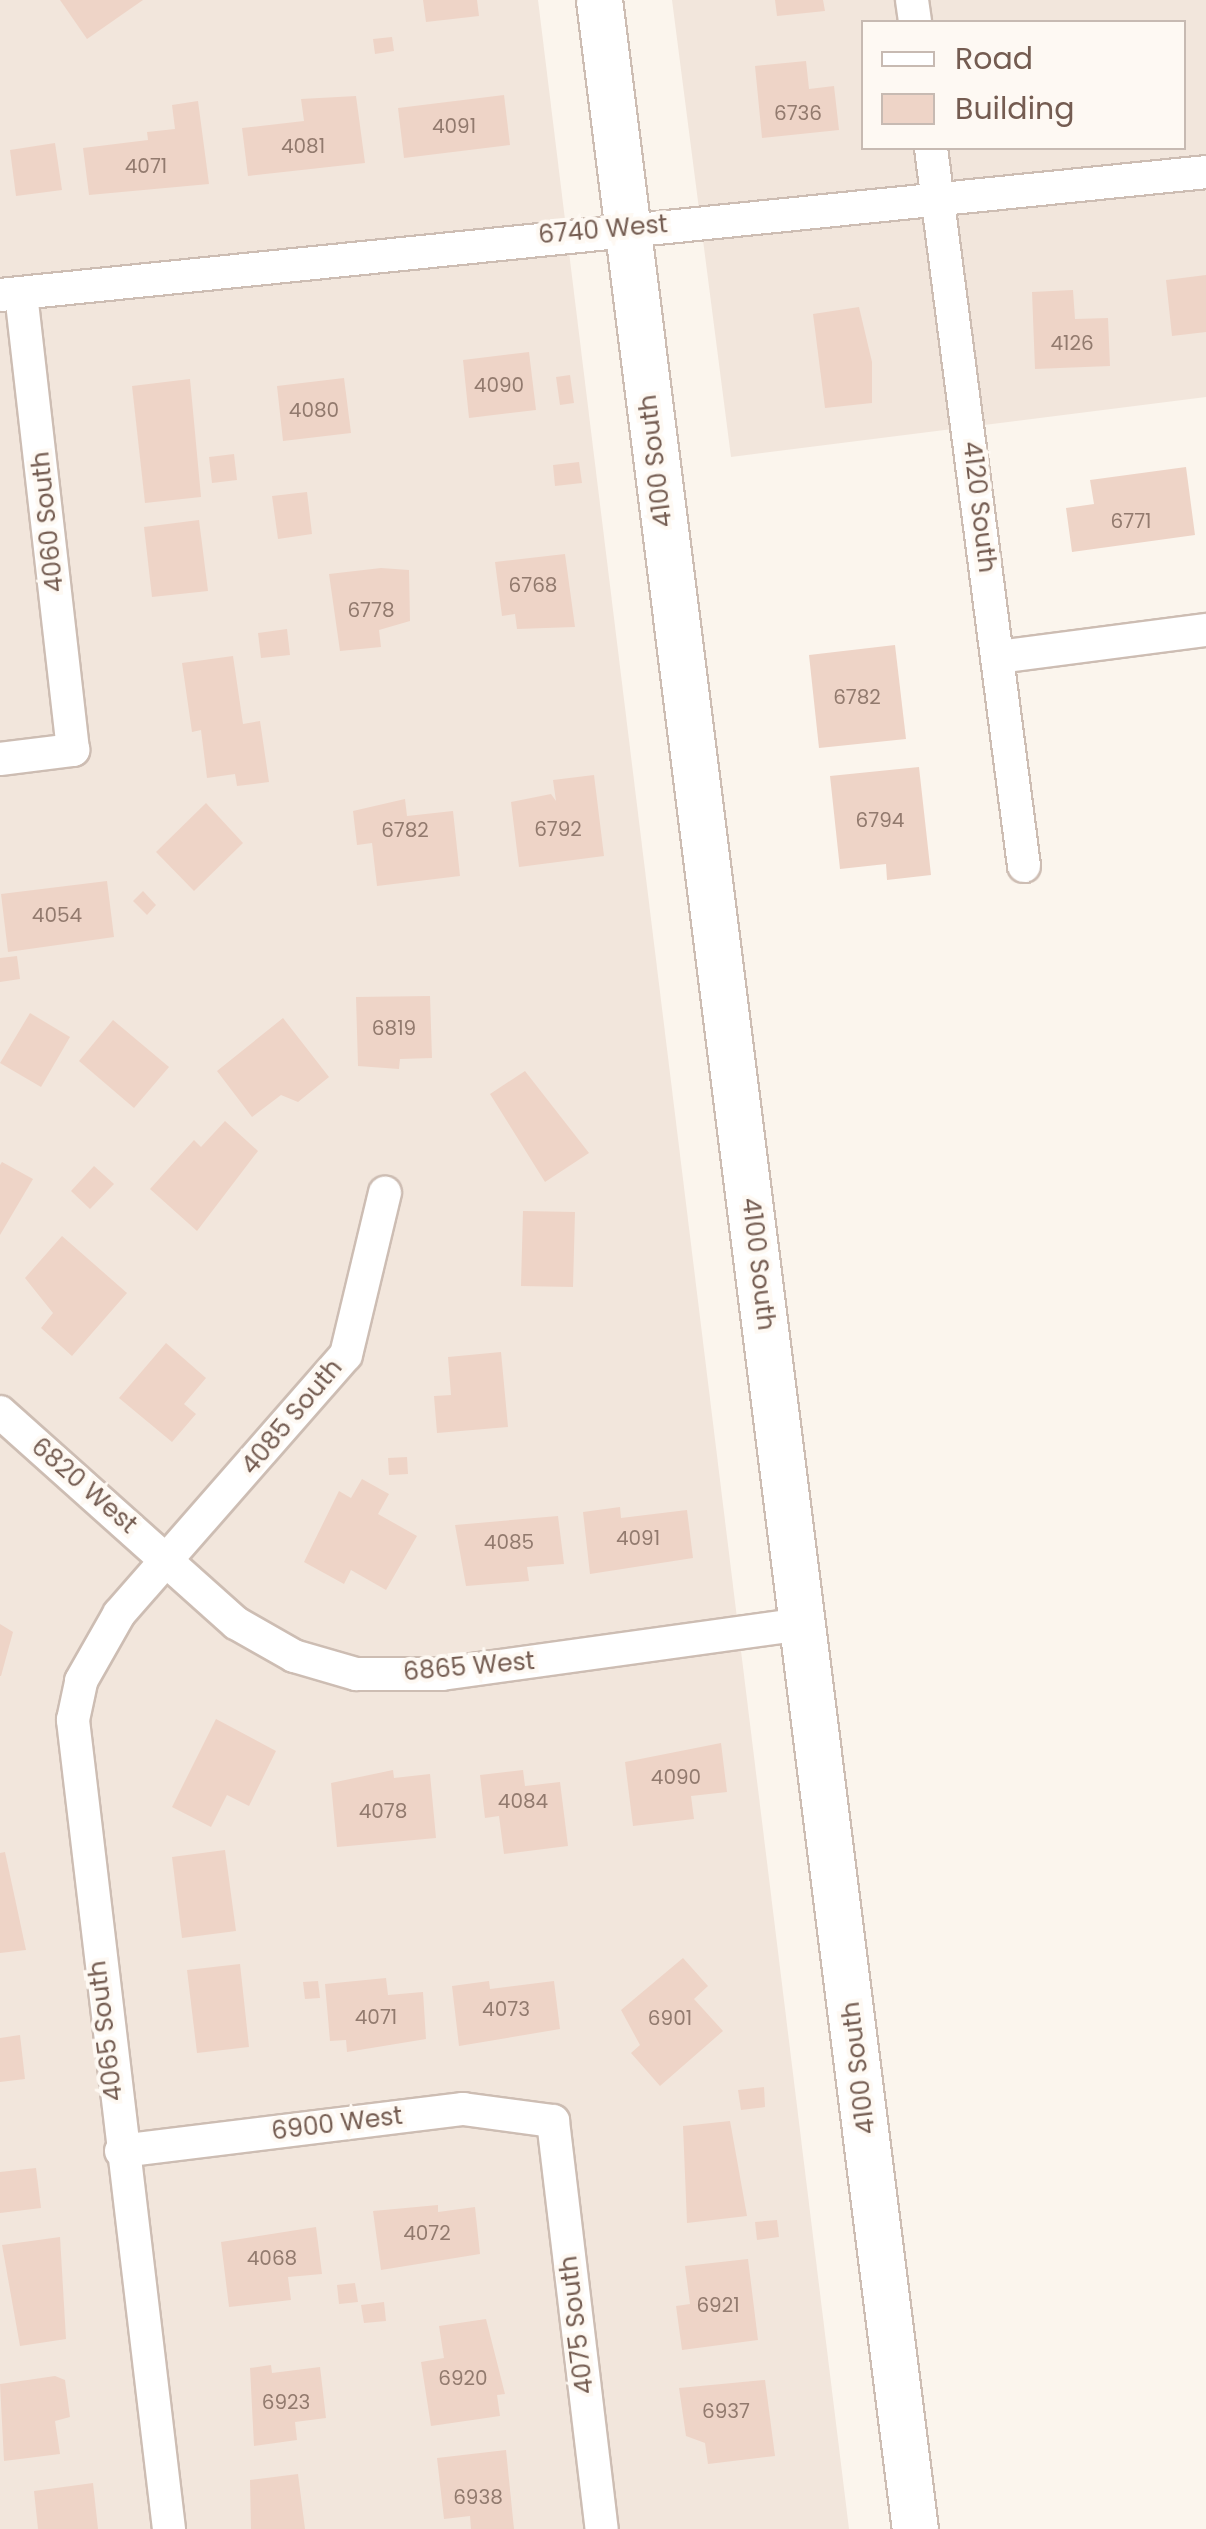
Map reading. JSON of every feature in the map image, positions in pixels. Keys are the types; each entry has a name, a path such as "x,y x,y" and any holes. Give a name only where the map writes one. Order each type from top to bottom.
{"main road":[{"name":"4100 South","path":"599,0 915,2529"}],"street":[{"name":"4120 South","path":"931,150 1024,866"},
{"name":"6740 West","path":"11,295 936,196 1206,172"},
{"name":"4060 South","path":"0,758 73,750 11,295"},
{"path":"998,657 1206,630"},
{"name":"4085 South","path":"168,1560 346,1355 386,1193"},
{"name":"6820 West","path":"0,1412 168,1560"},
{"name":"6865 West","path":"168,1560 236,1623 294,1656 356,1674 442,1674 804,1624"},
{"name":"4065 South","path":"168,1560 91,1660 73,1720 121,2151 170,2529"},
{"name":"6900 West","path":"121,2151 462,2108 552,2121"},
{"name":"4075 South","path":"552,2121 602,2529"}],"shaded area":[{"path":"0,0 538,0 849,2529 0,2529"},
{"path":"672,0 1206,0 1206,397 731,457"}],"building":[{"path":"60,0 143,0 87,39"},
{"path":"423,0 477,0 479,16 426,22"},
{"path":"775,0 823,0 825,11 777,16"},
{"path":"392,37 394,51 375,54 373,39"},
{"path":"806,61 809,89 834,86 839,130 762,138 755,66"},
{"path":"504,95 510,145 404,158 398,108"},
{"path":"356,96 365,163 248,176 242,128 304,121 301,99"},
{"path":"198,101 209,184 89,195 83,148 148,140 147,132 175,129 172,105"},
{"path":"55,143 62,190 16,196 10,150"},
{"path":"1206,275 1206,332 1172,336 1166,280"},
{"path":"1073,290 1075,319 1108,318 1110,366 1035,369 1032,292"},
{"path":"859,307 872,362 872,403 825,408 813,314"},
{"path":"529,352 536,410 469,418 463,360"},
{"path":"570,375 574,403 560,405 556,377"},
{"path":"344,378 351,433 283,441 277,386"},
{"path":"190,379 201,497 145,503 132,386"},
{"path":"234,454 237,480 212,483 209,457"},
{"path":"579,462 582,483 555,486 553,465"},
{"path":"1186,467 1195,535 1072,552 1066,508 1094,504 1090,480"},
{"path":"307,492 312,534 278,539 272,496"},
{"path":"199,520 208,591 152,597 144,527"},
{"path":"565,554 575,627 517,629 515,614 502,616 495,562"},
{"path":"381,568 409,570 410,621 379,630 381,647 340,651 329,574"},
{"path":"287,629 290,655 261,658 258,633"},
{"path":"895,645 906,739 819,748 809,655"},
{"path":"233,656 243,724 260,721 269,782 237,786 235,774 207,778 201,730 192,732 182,663"},
{"path":"919,767 931,875 887,880 886,864 840,869 830,776"},
{"path":"594,775 604,856 519,867 511,802 551,794 556,801 553,780"},
{"path":"405,799 407,816 453,811 460,876 377,886 372,843 357,845 353,811"},
{"path":"206,803 243,843 194,891 156,852"},
{"path":"107,881 114,937 8,952 1,894"},
{"path":"143,891 156,905 147,915 133,901"},
{"path":"17,956 20,979 0,982 0,958"},
{"path":"430,996 432,1058 400,1059 399,1069 358,1066 356,997"},
{"path":"30,1013 70,1037 41,1087 0,1063"},
{"path":"283,1018 329,1077 298,1102 281,1095 252,1117 217,1071"},
{"path":"113,1020 169,1067 134,1108 79,1061"},
{"path":"525,1071 589,1153 545,1182 490,1094"},
{"path":"225,1121 258,1151 197,1231 150,1189 194,1140 201,1147"},
{"path":"2,1162 33,1179 0,1235 0,1165"},
{"path":"94,1166 114,1184 90,1209 71,1191"},
{"path":"523,1211 575,1212 573,1287 521,1286"},
{"path":"62,1236 127,1293 72,1356 41,1328 53,1313 25,1278"},
{"path":"166,1343 206,1378 184,1404 196,1414 172,1442 119,1398"},
{"path":"501,1352 508,1427 437,1433 434,1396 451,1395 448,1357"},
{"path":"407,1457 408,1474 389,1475 388,1458"},
{"path":"362,1479 389,1494 378,1514 417,1536 386,1590 351,1570 344,1584 304,1562 339,1491 351,1498"},
{"path":"620,1507 621,1518 687,1510 693,1558 590,1574 583,1512"},
{"path":"558,1516 564,1564 527,1567 529,1581 466,1586 455,1525"},
{"path":"0,1624 13,1632 1,1676 0,1676"},
{"path":"216,1719 276,1751 249,1806 227,1795 211,1827 172,1807"},
{"path":"721,1743 727,1792 691,1796 694,1819 633,1826 625,1762"},
{"path":"393,1770 394,1778 430,1774 436,1838 337,1847 331,1783"},
{"path":"523,1770 525,1786 560,1782 568,1846 504,1854 499,1816 485,1818 480,1775"},
{"path":"225,1850 236,1931 182,1938 172,1857"},
{"path":"5,1852 26,1950 0,1953 0,1853"},
{"path":"683,1958 708,1986 694,1999 723,2031 660,2086 631,2053 640,2045 621,2010"},
{"path":"240,1964 249,2047 197,2053 187,1970"},
{"path":"386,1978 388,1995 423,1992 426,2039 347,2052 346,2040 330,2041 325,1984"},
{"path":"318,1981 320,1998 305,1999 303,1982"},
{"path":"489,1981 490,1989 554,1981 560,2029 459,2046 452,1986"},
{"path":"20,2035 25,2079 0,2082 0,2038"},
{"path":"764,2087 765,2107 741,2110 738,2090"},
{"path":"730,2121 747,2216 687,2223 683,2126"},
{"path":"36,2168 41,2208 0,2213 0,2172"},
{"path":"438,2205 438,2212 475,2207 480,2254 381,2270 373,2211"},
{"path":"777,2220 779,2237 757,2240 755,2222"},
{"path":"316,2227 322,2274 288,2277 291,2300 229,2307 221,2242"},
{"path":"60,2237 66,2339 20,2346 2,2245"},
{"path":"748,2259 758,2340 682,2350 676,2306 690,2304 685,2266"},
{"path":"355,2283 358,2302 339,2304 337,2285"},
{"path":"384,2302 386,2321 364,2323 361,2305"},
{"path":"486,2319 505,2394 497,2395 500,2416 431,2426 421,2362 444,2358 439,2326"},
{"path":"271,2365 272,2373 320,2367 326,2418 295,2422 297,2440 254,2446 250,2368"},
{"path":"55,2376 65,2380 70,2417 55,2421 60,2454 4,2461 0,2384"},
{"path":"765,2380 775,2456 708,2464 705,2443 686,2436 679,2388"},
{"path":"506,2450 514,2529 471,2529 470,2516 444,2519 437,2458"},
{"path":"298,2474 305,2529 251,2529 250,2480"},
{"path":"93,2483 98,2529 38,2529 34,2491"}]}
